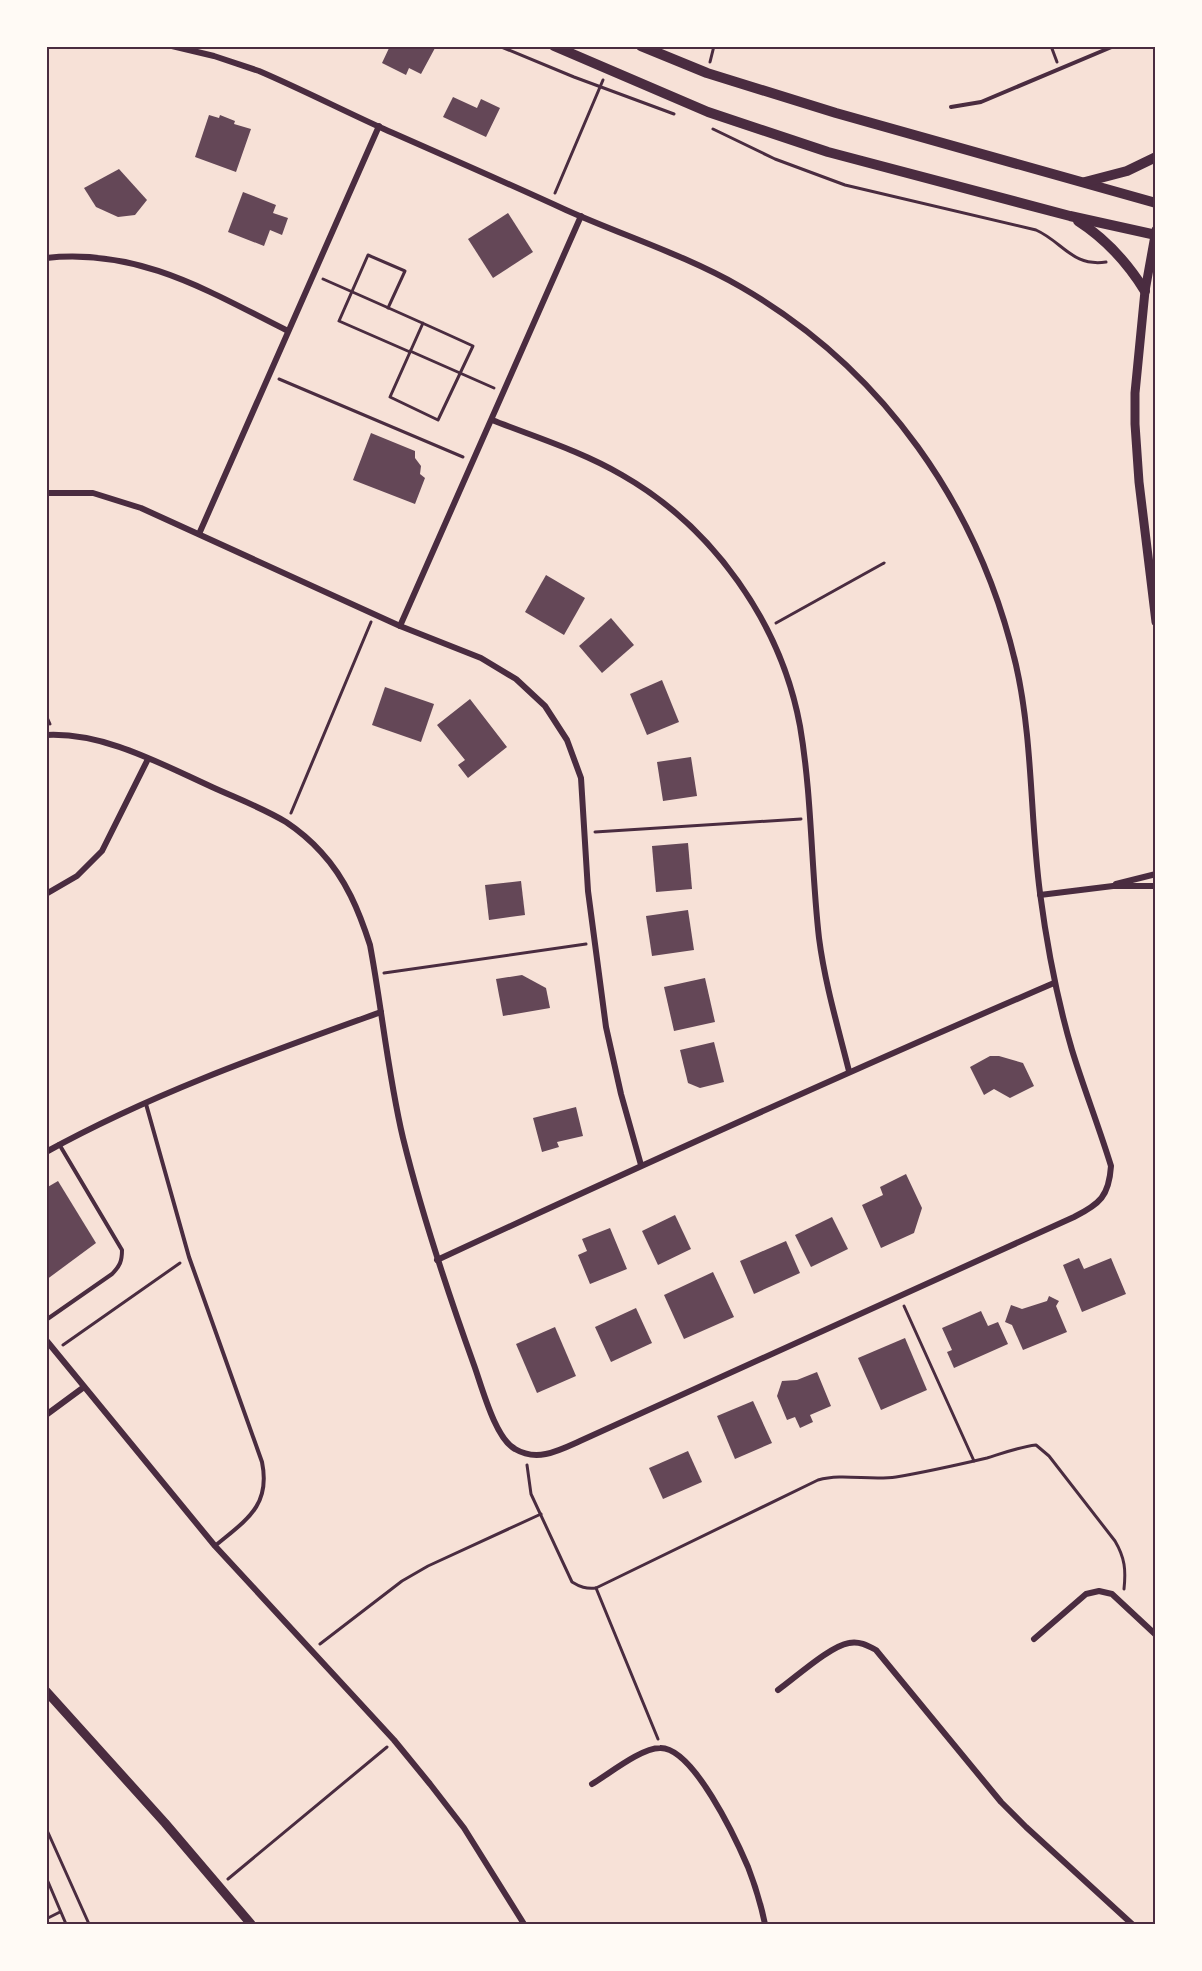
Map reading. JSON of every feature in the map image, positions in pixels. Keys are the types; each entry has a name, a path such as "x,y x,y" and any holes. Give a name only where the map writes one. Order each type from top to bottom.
{"main road":[{"path":"554,46 708,112 828,152 1070,216 1155,233"},
{"path":"641,46 729,80 836,113 1155,203"},
{"path":"1083,182 1127,171 1155,157"},
{"path":"1070,216 1088,228 1119,255 1134,273 1144,291"}],"street":[{"path":"46,735 82,737 111,745 148,759 287,823 321,851 344,881 361,916 370,945 403,1136 437,1260 502,1437 513,1449 528,1455 544,1456 580,1442 1090,1209 1102,1199 1110,1183 1111,1166 1072,1048 1054,982 1040,895 1026,722 1017,669 1004,616 965,521 935,470 903,426 828,348 786,315 740,286 692,262 581,216 259,71 214,56 172,46"},
{"path":"199,534 379,126"},
{"path":"400,626 581,216"},
{"path":"1155,233 1144,291 1135,393 1139,482 1155,622"},
{"path":"46,258 84,256 120,260 154,268 187,280 288,331"},
{"path":"492,420 575,452 621,474 665,503 703,538 736,578 766,628 785,672 800,724 819,939 831,1002 849,1071"},
{"path":"46,494 77,492 110,497 141,508 400,626 481,658 516,679 545,706 567,740 581,778 594,943 606,1027 621,1094 641,1165"},
{"path":"46,894 77,876 102,851 148,759"},
{"path":"1113,886 1155,874"},
{"path":"1040,895 1113,886 1155,886"},
{"path":"437,1260 849,1071 1054,982"},
{"path":"46,1152 146,1104 252,1059 381,1012"},
{"path":"46,1340 216,1546 394,1740 464,1828 524,1924"},
{"path":"46,1415 84,1387"},
{"path":"1034,1639 1086,1594 1099,1591 1112,1594 1155,1635"},
{"path":"778,1690 839,1646 851,1642 865,1643 876,1650 1001,1802 1132,1924"},
{"path":"46,1691 251,1924"},
{"path":"592,1785 648,1750 661,1748 683,1757 730,1828 748,1868 765,1924"}],"lane":[{"path":"951,108 981,102 1114,46"},
{"path":"146,1104 189,1257 262,1462 265,1477 264,1493 257,1508 247,1520 216,1546"},
{"path":"46,1320 112,1274 119,1268 122,1259 122,1250 59,1144"}],"path":[{"path":"499,46 683,117"},
{"path":"550,202 602,87 607,69"},
{"path":"703,125 775,159 845,185 1036,230 1053,239 1071,255 1086,262 1104,262 1119,255"},
{"path":"388,308 405,272 368,255 339,321 504,393"},
{"path":"314,274 423,323 472,346 438,420 390,397 423,323"},
{"path":"269,375 473,462"},
{"path":"766,628 884,563"},
{"path":"287,823 374,614"},
{"path":"585,832 810,819"},
{"path":"375,974 594,943"},
{"path":"55,1351 189,1257"},
{"path":"899,1296 974,1461"},
{"path":"528,1455 529,1484 572,1582 585,1588 596,1588 818,1480 838,1476 895,1477 974,1461 1024,1446 1036,1445 1042,1449 1115,1541 1124,1556 1126,1570 1122,1603"},
{"path":"311,1650 411,1575 446,1556 541,1514"},
{"path":"596,1588 661,1748"},
{"path":"219,1886 394,1740"},
{"path":"46,1828 89,1924"},
{"path":"46,1877 66,1924"},
{"path":"46,1919 60,1912"}],"building":[{"path":"390,46 432,46 435,48 421,74 409,68 406,75 382,63"},
{"path":"453,97 477,108 481,99 500,108 486,137 443,117"},
{"path":"209,115 219,118 220,115 235,121 234,124 251,129 236,172 195,157"},
{"path":"119,169 147,200 135,215 118,217 96,207 84,188"},
{"path":"243,192 276,205 273,213 288,218 282,235 270,230 264,246 228,232"},
{"path":"508,213 533,252 493,278 468,239"},
{"path":"371,433 415,451 415,458 421,466 420,474 425,478 415,504 353,480"},
{"path":"546,575 585,598 564,635 525,612"},
{"path":"611,618 634,645 602,673 579,646"},
{"path":"662,680 679,722 647,735 630,694"},
{"path":"385,687 434,704 421,742 372,725"},
{"path":"470,699 507,747 468,778 458,765 465,760 437,725"},
{"path":"691,757 697,796 663,801 657,762"},
{"path":"688,843 692,889 656,892 652,846"},
{"path":"521,881 525,915 489,920 485,885"},
{"path":"688,910 694,950 652,956 646,916"},
{"path":"522,975 546,988 550,1008 503,1016 496,979"},
{"path":"705,978 715,1022 674,1031 664,987"},
{"path":"714,1042 724,1082 700,1088 688,1083 680,1050"},
{"path":"990,1056 999,1056 1023,1063 1034,1086 1010,1098 994,1089 984,1095 970,1067"},
{"path":"576,1107 583,1136 557,1142 559,1147 542,1152 533,1118"},
{"path":"906,1174 922,1208 914,1233 881,1248 862,1205 883,1195 880,1187"},
{"path":"58,1181 96,1243 46,1280 46,1188"},
{"path":"675,1215 691,1249 658,1265 642,1231"},
{"path":"832,1217 848,1249 811,1267 795,1235"},
{"path":"610,1228 627,1269 590,1284 578,1255 587,1251 582,1239"},
{"path":"786,1241 800,1273 754,1294 740,1261"},
{"path":"1079,1258 1084,1269 1111,1258 1126,1294 1082,1312 1063,1265"},
{"path":"713,1272 734,1317 684,1339 664,1295"},
{"path":"1049,1296 1059,1301 1056,1306 1067,1332 1023,1350 1012,1325 1005,1322 1011,1305 1022,1309 1047,1301"},
{"path":"636,1308 652,1343 611,1362 595,1327"},
{"path":"981,1311 988,1326 998,1322 1008,1344 954,1368 947,1352 952,1350 942,1328"},
{"path":"555,1327 576,1376 537,1393 516,1344"},
{"path":"905,1338 927,1390 881,1410 858,1358"},
{"path":"817,1372 831,1406 810,1415 813,1422 800,1428 795,1417 787,1420 777,1396 782,1381 797,1380"},
{"path":"753,1401 772,1443 735,1459 717,1416"},
{"path":"688,1451 702,1482 663,1499 649,1468"}]}
